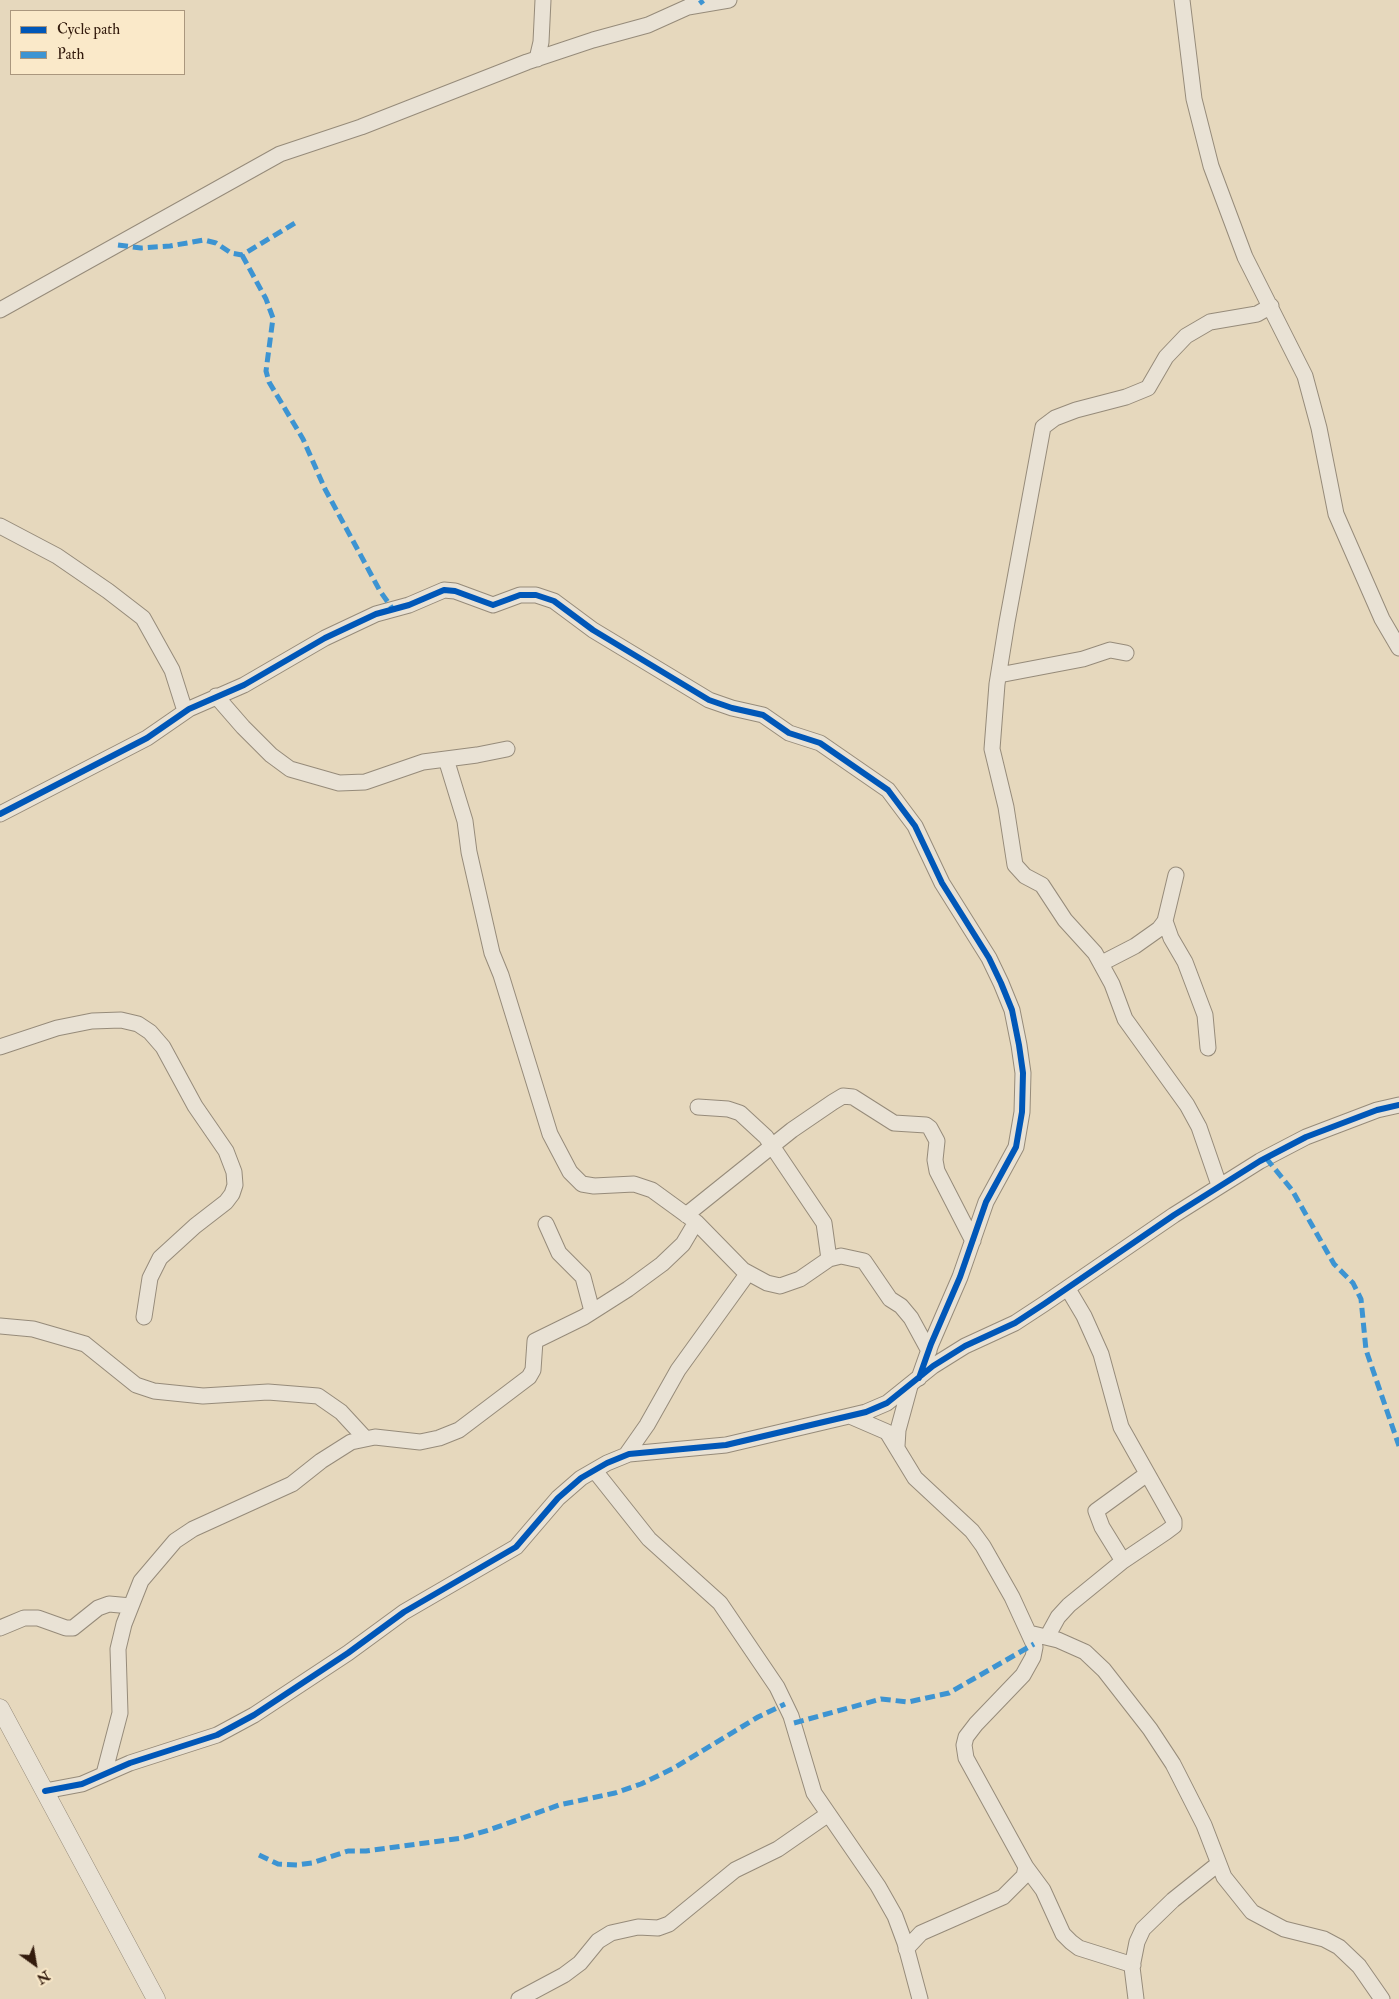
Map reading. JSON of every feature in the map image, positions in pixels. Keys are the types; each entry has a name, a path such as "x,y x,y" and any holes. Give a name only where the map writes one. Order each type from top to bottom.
{"street":[{"path":"537,59 541,42 543,0"},
{"path":"0,310 280,154 361,127 537,59 593,40 648,25 688,6 729,0"},
{"path":"1182,0 1194,99 1211,166 1246,257 1305,376 1319,428 1336,514 1382,619 1399,648"},
{"path":"1219,1185 1199,1127 1187,1105 1125,1018 1102,963 1065,920 1042,885 1025,876 1014,865 1006,807 992,749 998,675 1043,427 1055,418 1076,410 1126,397 1148,388 1163,361 1186,336 1210,322 1257,314 1271,306"},
{"path":"0,526 57,556 143,618 172,670 185,711"},
{"path":"0,814 147,738 185,711 244,685 300,651 376,614 410,605 444,590 455,591 493,606 520,595 536,595 554,601 593,630 709,700 732,708 763,715 789,733 820,743 874,778 888,790 915,826 942,883 989,958 1014,1019 1024,1073 1022,1112 1016,1147 986,1202 960,1278 914,1382 898,1430 897,1446"},
{"path":"998,675 1083,659 1110,650 1126,653"},
{"path":"216,696 271,755 290,769 339,783 365,782 423,762 508,749"},
{"path":"446,759 465,821 469,852 492,952 501,975 550,1134 570,1172 582,1184 594,1186 634,1184 652,1190 691,1219 748,1273 768,1284 780,1286 800,1279 829,1259 842,1256 864,1261 890,1299 901,1306 911,1318 929,1351"},
{"path":"1102,963 1149,937 1159,929 1165,921 1176,875"},
{"path":"1165,921 1170,938 1185,962 1205,1015 1208,1048"},
{"path":"0,1047 57,1028 92,1021 121,1020 138,1024 150,1032 163,1047 195,1106 226,1151 234,1172 235,1185 232,1194 226,1202 195,1226 160,1258 150,1278 144,1317"},
{"path":"104,1774 120,1713 118,1649 131,1606 141,1581 175,1541 193,1529 292,1484 351,1442 366,1438 420,1442 440,1438 459,1430 528,1377 533,1370 535,1341 628,1290 662,1264 683,1244 691,1219 717,1188 814,1114 843,1096 853,1097 862,1101 894,1124 926,1125 937,1142 935,1160 937,1171 973,1240"},
{"path":"45,1791 82,1784 130,1763 217,1735 254,1715 331,1664 404,1612 516,1546 558,1498 581,1478 595,1470 626,1455 726,1445 850,1416 886,1403 933,1366 965,1346 1015,1323 1068,1289 1219,1185 1306,1137 1377,1110 1399,1105"},
{"path":"698,1108 728,1108 740,1113 759,1128 773,1145 824,1223 829,1259"},
{"path":"546,1224 560,1252 583,1277 592,1311"},
{"path":"626,1455 647,1425 678,1370 748,1273"},
{"path":"1047,1637 1058,1617 1069,1605 1123,1561 1174,1526 1173,1516 1121,1427 1100,1354 1084,1316 1068,1289"},
{"path":"0,1326 33,1329 85,1344 136,1385 154,1391 211,1396 268,1392 318,1396 341,1412 366,1438"},
{"path":"850,1416 887,1432 915,1478 972,1531 983,1546 1029,1633 1035,1650 1028,1668 966,1737 964,1745 966,1758 1026,1867 1043,1890 1064,1934 1079,1948 1133,1965"},
{"path":"595,1470 648,1539 720,1603 777,1687 791,1716 814,1793 827,1815 878,1886 895,1916 920,1999"},
{"path":"1123,1561 1102,1527 1096,1511 1147,1474"},
{"path":"0,1628 24,1618 38,1618 66,1628 73,1628 98,1608 109,1604 131,1606"},
{"path":"1029,1633 1047,1637 1085,1652 1104,1670 1150,1729 1190,1795 1218,1864 1237,1896 1252,1912 1284,1929 1324,1939 1339,1946 1359,1966 1382,1999"},
{"path":"0,1708 156,1999"},
{"path":"519,1999 564,1975 580,1963 598,1941 611,1933 638,1927 658,1928 669,1924 735,1870 778,1849 827,1815"},
{"path":"1136,1999 1133,1965 1137,1942 1143,1929 1173,1900 1218,1864"},
{"path":"906,1949 921,1933 1008,1894 1021,1881 1026,1867"}],"marked path":[{"path":"700,0 703,4"},
{"path":"118,245 141,248 170,246 204,240 216,243 231,253 242,255 295,223"},
{"path":"242,255 266,299 273,318 266,371 269,382 303,439 325,489 380,591 392,608"},
{"path":"1266,1158 1292,1190 1334,1264 1353,1283 1361,1299 1366,1350 1399,1446"},
{"path":"794,1723 881,1699 908,1702 949,1693 1034,1644"},
{"path":"259,1855 278,1864 297,1865 312,1863 348,1851 366,1851 462,1838 559,1805 615,1793 641,1784 674,1768 758,1717 785,1704"}],"cycle path":[{"path":"0,814 147,738 189,709 244,685 325,638 376,614 409,605 444,590 455,591 493,605 520,595 536,595 554,601 593,630 709,700 732,708 763,715 789,733 820,743 888,790 915,826 942,883 989,958 1001,983 1012,1010 1019,1045 1023,1073 1022,1112 1016,1147 986,1202 960,1277 931,1344 919,1378"},
{"path":"45,1791 82,1784 130,1763 217,1735 254,1715 348,1653 404,1612 516,1547 558,1498 581,1478 607,1463 629,1454 726,1445 866,1412 887,1403 933,1366 965,1346 1015,1323 1174,1215 1260,1161 1306,1137 1377,1110 1399,1105"}]}
